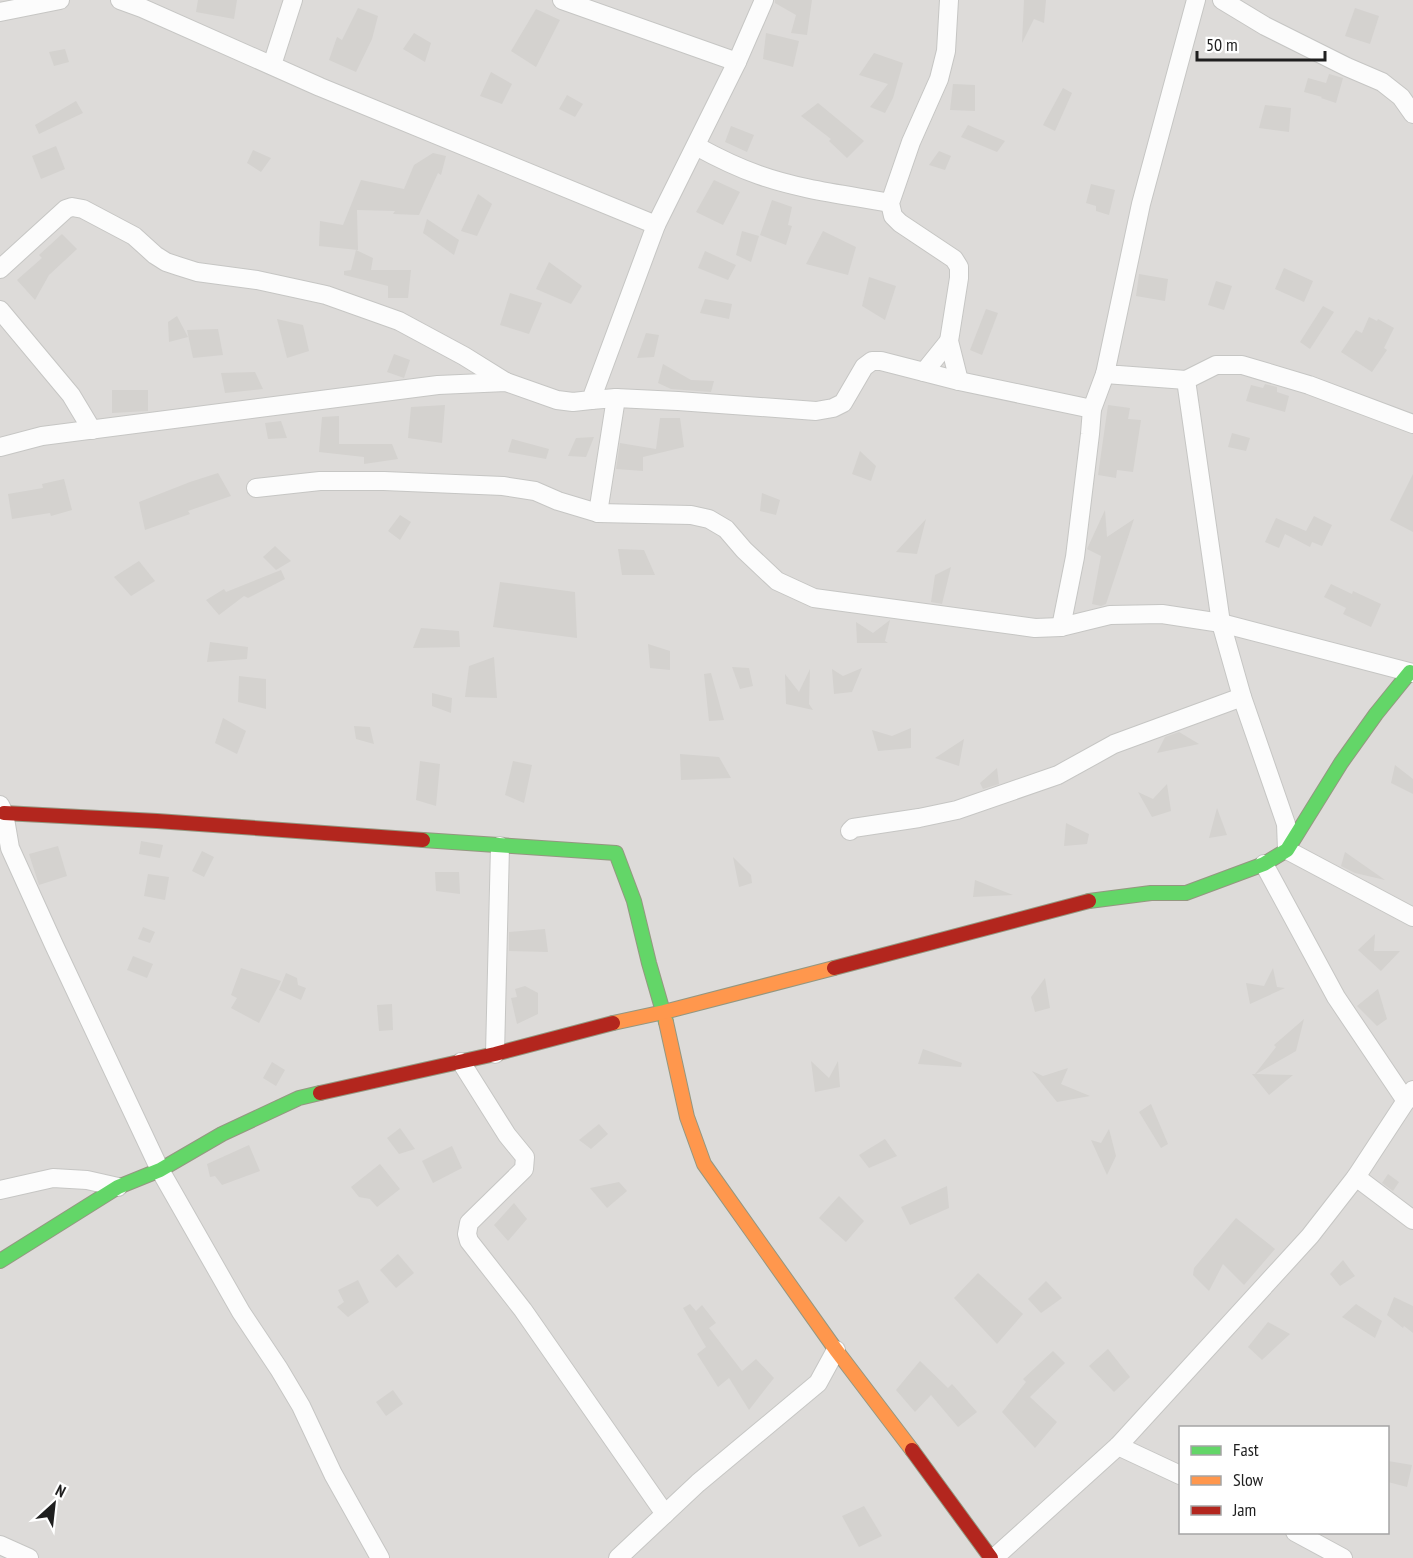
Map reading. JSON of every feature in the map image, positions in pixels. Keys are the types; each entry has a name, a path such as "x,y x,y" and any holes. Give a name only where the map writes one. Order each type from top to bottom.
{"street":[{"path":"0,12 60,0"},
{"path":"120,0 320,87 657,225"},
{"path":"272,65 292,0"},
{"path":"562,0 737,62"},
{"path":"591,400 657,225 737,62 764,0"},
{"path":"949,0 946,51 939,79 911,142 890,203 893,216 900,223 954,259 958,267 959,278 949,341 959,381"},
{"path":"1061,627 1075,557 1092,409 1105,375 1141,204 1196,0"},
{"path":"1222,0 1265,26 1382,82 1401,97 1413,114"},
{"path":"696,146 760,176 801,187 890,203"},
{"path":"0,269 66,209 72,207 83,209 134,236 166,262 197,272 257,280 326,295 389,317 464,356 506,382 557,400 573,402 616,398 816,411 833,408 843,402 864,367 872,361 881,361 959,381 1092,409"},
{"path":"0,310 71,396 92,430"},
{"path":"924,372 949,341"},
{"path":"1105,375 1186,380 1216,365 1242,365 1309,385 1413,424"},
{"path":"1186,380 1221,623 1242,697 1286,824 1287,850"},
{"path":"0,447 42,436 438,385 506,382"},
{"path":"598,513 616,398"},
{"path":"0,1261 118,1187 160,1170 222,1134 299,1098 495,1054 664,1012 1086,901 1136,894 1186,893 1264,864 1287,850 1341,763 1376,714 1412,673 1221,623 1162,614 1110,615 1061,627 1035,628 814,598 777,580 744,550 726,529 709,519 691,515 598,513 558,501 535,491 503,486 320,481 256,488"},
{"path":"850,831 853,828 957,810 1058,775 1114,744 1242,697"},
{"path":"380,1558 333,1474 301,1406 241,1312 160,1170 54,945 5,853 2,809 102,818 616,853 634,901 664,1012 687,1117 704,1164 836,1350 992,1558 1118,1446 1310,1236 1356,1177 1409,1096 1336,997 1264,864"},
{"path":"495,1054 500,846"},
{"path":"1287,850 1413,917"},
{"path":"461,1062 507,1135 525,1157 526,1162 524,1169 469,1223 467,1234 469,1241 523,1310 665,1514"},
{"path":"1356,1177 1413,1220"},
{"path":"0,1190 53,1178 87,1180 118,1187"},
{"path":"618,1558 698,1483 818,1383 836,1350"},
{"path":"818,1383 853,1373"},
{"path":"1118,1446 1179,1475"},
{"path":"1297,1534 1343,1558"},
{"path":"0,1545 29,1558"}],"shaded area":[{"path":"0,0 1413,0 1413,1558 0,1558"}],"building":[{"path":"198,0 237,0 234,19 196,12"},
{"path":"775,0 812,0 807,35 791,33 796,15 775,3"},
{"path":"1024,0 1046,0 1044,23 1034,19 1022,43"},
{"path":"358,8 378,16 372,39 356,72 329,60 337,37 342,40"},
{"path":"1355,8 1379,16 1370,44 1345,36"},
{"path":"536,9 560,20 536,67 511,51"},
{"path":"414,33 431,43 425,62 403,49"},
{"path":"766,33 799,41 793,67 763,59"},
{"path":"65,49 69,62 54,66 49,52"},
{"path":"874,53 903,63 893,98 885,113 870,107 888,84 859,75"},
{"path":"491,72 512,84 502,104 480,96"},
{"path":"1329,74 1343,78 1336,103 1304,92 1308,78 1326,83"},
{"path":"953,84 975,85 975,111 950,110"},
{"path":"1063,88 1072,93 1055,131 1043,125"},
{"path":"567,95 583,104 575,117 559,109"},
{"path":"76,101 83,113 39,134 35,125"},
{"path":"818,103 864,141 847,158 829,141 831,139 801,116"},
{"path":"1265,105 1291,108 1289,132 1259,128"},
{"path":"968,125 1005,141 997,152 961,137"},
{"path":"731,126 754,135 747,152 725,142"},
{"path":"56,146 65,169 41,179 32,156"},
{"path":"253,150 271,158 261,172 247,163"},
{"path":"939,151 951,156 945,170 929,165"},
{"path":"433,153 446,156 441,175 438,173 419,215 393,214 395,211 357,210 358,250 319,246 320,221 343,225 361,180 404,189 414,165"},
{"path":"714,180 740,192 723,225 696,212"},
{"path":"1091,184 1115,190 1109,215 1096,211 1096,206 1086,203"},
{"path":"478,194 492,204 477,236 461,231"},
{"path":"772,200 792,207 788,225 792,226 786,245 760,235"},
{"path":"427,219 459,240 454,255 423,233"},
{"path":"742,231 759,236 751,262 736,255"},
{"path":"823,231 856,247 848,275 806,264"},
{"path":"62,234 77,249 49,275 35,300 17,280 42,258 39,255"},
{"path":"356,250 373,258 371,270 411,270 408,298 388,298 388,286 344,275 344,271 351,270"},
{"path":"705,251 736,265 728,280 698,268"},
{"path":"549,262 582,286 571,304 536,289"},
{"path":"1284,268 1313,281 1304,302 1275,289"},
{"path":"1139,274 1168,279 1165,301 1136,296"},
{"path":"869,277 896,286 885,320 862,306"},
{"path":"1216,281 1232,286 1224,310 1208,305"},
{"path":"510,293 542,303 529,334 500,325"},
{"path":"705,299 732,304 729,319 700,313"},
{"path":"1323,306 1334,312 1310,349 1300,342"},
{"path":"986,309 998,313 982,355 970,350"},
{"path":"177,316 188,337 169,342 168,322"},
{"path":"1369,317 1394,328 1384,348 1387,350 1372,372 1341,352 1356,330 1362,333"},
{"path":"277,319 303,325 309,351 287,358"},
{"path":"218,329 223,355 193,358 187,330"},
{"path":"646,333 659,335 654,357 637,358"},
{"path":"394,354 410,360 404,378 387,372"},
{"path":"663,364 691,380 714,381 711,392 671,389 658,383"},
{"path":"255,372 263,389 225,393 221,373"},
{"path":"1265,384 1277,387 1277,392 1289,396 1285,412 1246,401 1251,385 1263,388"},
{"path":"112,390 148,390 148,411 112,413"},
{"path":"445,405 442,443 408,438 411,407"},
{"path":"1108,405 1130,408 1128,419 1141,420 1133,472 1117,470 1116,478 1098,475"},
{"path":"339,416 339,444 392,444 398,459 364,464 364,457 319,452 322,417"},
{"path":"660,418 680,418 684,447 643,457 643,471 616,469 620,443 656,449"},
{"path":"281,421 287,438 268,439 265,423"},
{"path":"1232,433 1250,438 1246,451 1228,447"},
{"path":"594,437 586,457 568,456 576,438"},
{"path":"512,439 549,449 546,459 508,452"},
{"path":"860,451 876,466 871,481 852,474"},
{"path":"218,473 231,496 188,511 190,514 145,530 139,502"},
{"path":"1413,474 1413,532 1390,520"},
{"path":"64,479 72,510 51,516 50,513 12,519 8,494 43,488 42,484"},
{"path":"762,493 780,500 776,515 760,511"},
{"path":"1105,510 1107,537 1134,519 1106,604 1101,606 1092,604 1101,556 1087,549"},
{"path":"400,515 411,522 400,540 388,531"},
{"path":"1314,516 1332,525 1322,546 1312,542 1310,547 1285,534 1279,548 1265,542 1276,518 1306,531"},
{"path":"926,519 917,554 896,552"},
{"path":"275,546 291,561 276,570 263,557"},
{"path":"618,549 644,550 655,575 622,575"},
{"path":"139,561 155,581 131,596 114,577"},
{"path":"951,567 942,604 931,602 935,575"},
{"path":"281,570 285,579 248,598 244,596 219,615 206,600 224,589 226,592"},
{"path":"500,582 575,592 577,638 493,627"},
{"path":"1331,584 1381,604 1371,627 1343,614 1346,608 1324,597"},
{"path":"890,620 885,641 888,643 857,643 856,622 873,633"},
{"path":"421,628 459,631 460,647 413,648"},
{"path":"210,642 248,647 247,659 207,662"},
{"path":"648,644 670,651 670,670 650,668"},
{"path":"494,657 497,698 465,697 469,666"},
{"path":"732,667 749,668 753,686 740,689"},
{"path":"862,668 852,692 834,694 832,669 843,676"},
{"path":"810,669 809,704 813,710 786,704 785,674 799,692"},
{"path":"711,673 724,720 709,721 704,674"},
{"path":"239,676 266,679 266,709 238,702"},
{"path":"432,693 452,698 451,713 432,706"},
{"path":"223,718 246,731 237,754 215,743"},
{"path":"354,726 370,727 374,744 356,739"},
{"path":"911,728 911,748 878,751 872,730 892,736"},
{"path":"1179,732 1199,744 1157,753 1165,737"},
{"path":"964,739 959,766 935,758"},
{"path":"680,754 719,757 731,778 681,780"},
{"path":"420,761 440,764 436,806 416,800"},
{"path":"513,761 532,765 524,803 505,795"},
{"path":"1395,765 1413,779 1413,794 1391,783"},
{"path":"997,768 999,784 983,789 980,783"},
{"path":"1167,784 1171,811 1152,817 1138,792 1153,799"},
{"path":"1217,808 1227,835 1209,838"},
{"path":"1066,823 1089,834 1087,844 1064,846"},
{"path":"141,841 163,845 160,858 139,854"},
{"path":"58,846 67,876 39,885 29,854"},
{"path":"202,851 214,857 204,877 192,871"},
{"path":"1345,852 1385,880 1355,873 1341,866"},
{"path":"733,857 751,875 752,883 739,887"},
{"path":"435,872 459,872 460,894 436,891"},
{"path":"148,874 169,877 165,900 144,896"},
{"path":"975,880 1013,895 973,897"},
{"path":"143,927 155,932 150,943 138,939"},
{"path":"545,929 548,952 509,951 509,932"},
{"path":"1375,934 1374,951 1400,951 1381,971 1358,950"},
{"path":"133,956 153,964 147,978 127,970"},
{"path":"241,968 281,981 259,1023 231,1008 237,998 231,995"},
{"path":"1273,968 1277,987 1285,988 1250,1004 1246,983 1264,986"},
{"path":"286,973 297,978 298,985 306,988 301,1000 279,990"},
{"path":"1045,978 1050,1008 1035,1012 1031,997"},
{"path":"525,986 538,993 538,1014 517,1024 511,998 517,997 515,989"},
{"path":"1378,989 1387,1019 1377,1026 1357,1006"},
{"path":"392,1004 393,1030 379,1031 377,1005"},
{"path":"1304,1019 1296,1051 1256,1074 1293,1075 1269,1095 1252,1074 1255,1074 1276,1047 1274,1045"},
{"path":"923,1049 962,1063 961,1067 918,1064"},
{"path":"811,1061 829,1078 838,1061 840,1087 815,1092"},
{"path":"272,1062 285,1070 276,1086 263,1078"},
{"path":"1068,1068 1061,1084 1090,1096 1057,1102 1032,1071 1043,1076"},
{"path":"1151,1104 1168,1144 1161,1148 1139,1112"},
{"path":"599,1124 608,1134 591,1149 579,1140"},
{"path":"400,1128 415,1149 399,1154 387,1138"},
{"path":"1109,1129 1116,1156 1107,1175 1091,1140 1101,1143"},
{"path":"885,1139 897,1156 869,1168 859,1155"},
{"path":"249,1145 260,1171 222,1185 215,1176 210,1177 207,1164"},
{"path":"452,1146 462,1168 433,1183 422,1161"},
{"path":"380,1164 400,1189 377,1207 370,1199 359,1197 351,1187"},
{"path":"1388,1174 1399,1182 1393,1191 1382,1183"},
{"path":"619,1182 627,1191 607,1208 590,1188"},
{"path":"947,1186 949,1208 910,1225 901,1207"},
{"path":"839,1196 864,1221 846,1242 819,1218"},
{"path":"514,1203 527,1219 508,1241 494,1225"},
{"path":"1236,1218 1275,1249 1244,1285 1223,1264 1209,1291 1193,1275 1194,1268"},
{"path":"398,1254 414,1273 396,1288 380,1270"},
{"path":"1343,1260 1355,1276 1340,1286 1330,1274"},
{"path":"978,1273 1023,1314 997,1344 954,1298"},
{"path":"358,1280 369,1302 348,1317 337,1307 344,1302 338,1290"},
{"path":"1046,1281 1062,1298 1041,1313 1028,1299"},
{"path":"1394,1297 1413,1306 1413,1333 1387,1315"},
{"path":"690,1304 696,1311 702,1305 716,1323 709,1328 742,1371 756,1359 774,1378 749,1410 729,1378 718,1387 697,1354 706,1347 683,1308"},
{"path":"1356,1304 1382,1321 1375,1338 1342,1317"},
{"path":"1268,1322 1290,1334 1262,1360 1248,1347"},
{"path":"1108,1349 1130,1377 1114,1392 1089,1366"},
{"path":"1053,1351 1065,1363 1030,1397 1057,1422 1035,1448 1002,1412 1026,1382 1023,1379"},
{"path":"920,1361 948,1388 952,1384 977,1412 958,1427 931,1395 915,1412 896,1390"},
{"path":"393,1390 403,1404 386,1416 376,1402"},
{"path":"1389,1461 1412,1465 1407,1487 1389,1482"},
{"path":"864,1506 882,1536 859,1547 842,1516"}],"traffic: fast":[{"path":"1089,901 1151,893 1186,893 1264,864 1287,850 1341,763 1410,672"},
{"path":"423,840 616,853 634,901 666,1022"},
{"path":"0,1261 118,1187 160,1170 222,1134 299,1098 320,1093"}],"traffic: slow":[{"path":"613,1023 834,968"},
{"path":"666,1022 687,1117 704,1164 836,1350 912,1450"}],"traffic: jam":[{"path":"4,813 157,821 423,840"},
{"path":"834,968 1089,901"},
{"path":"320,1093 495,1054 613,1023"},
{"path":"912,1450 991,1558"}]}
